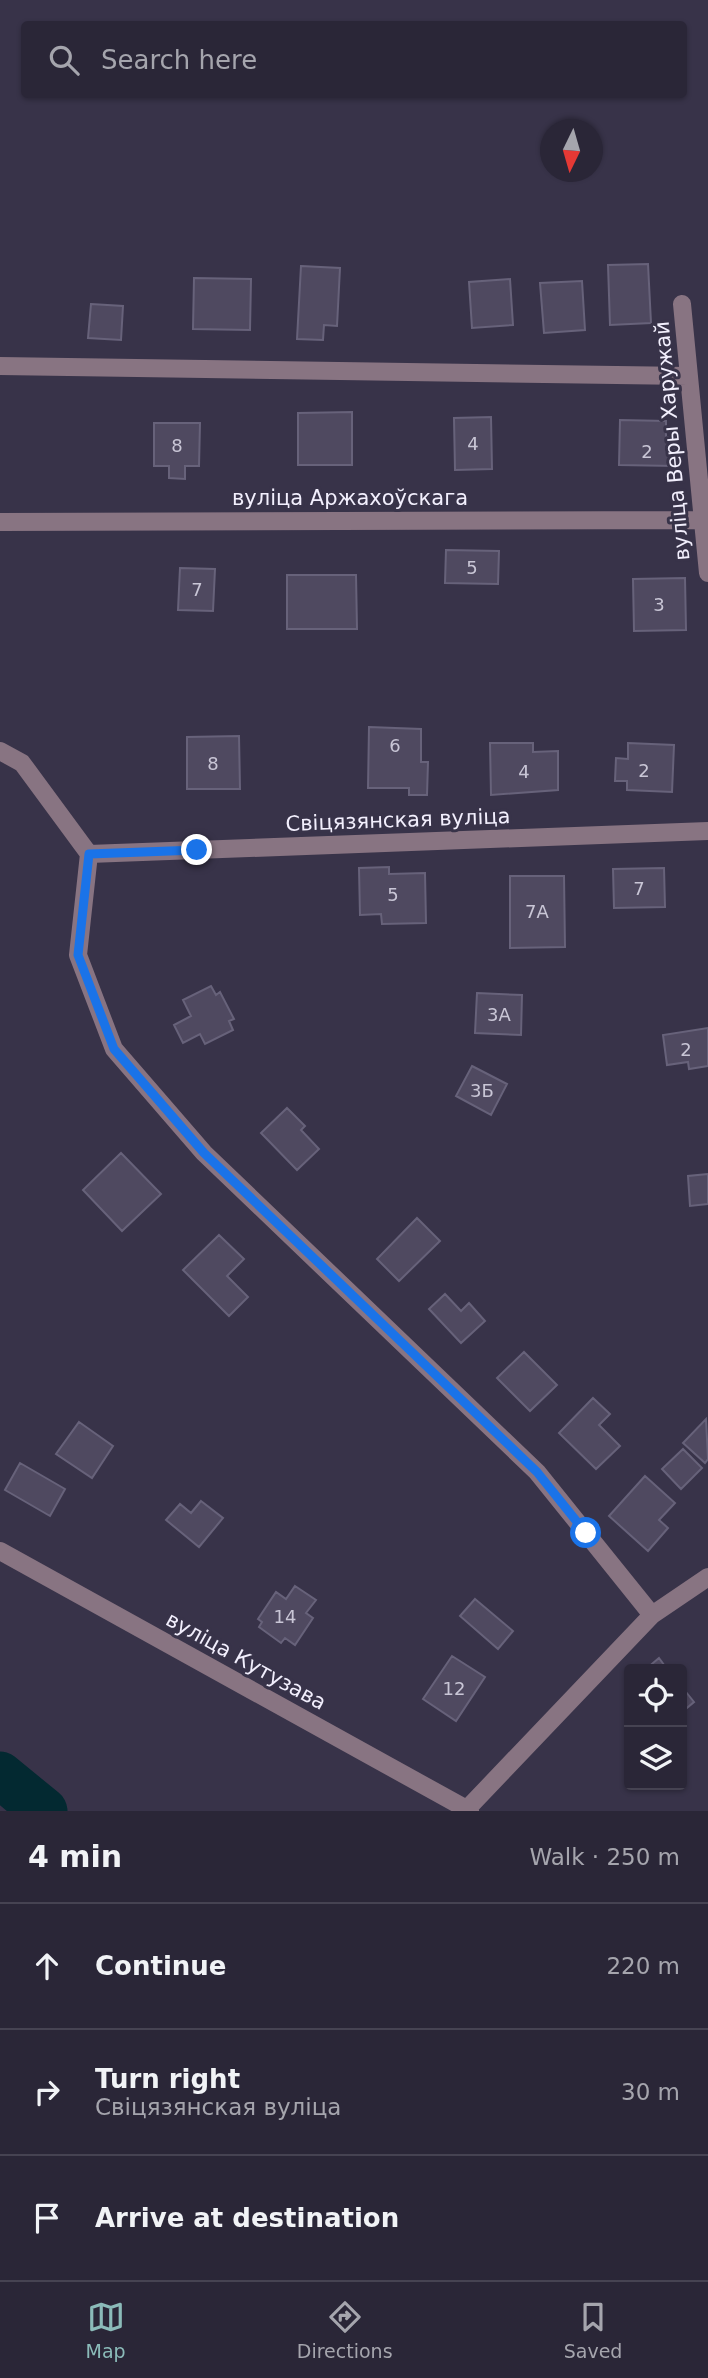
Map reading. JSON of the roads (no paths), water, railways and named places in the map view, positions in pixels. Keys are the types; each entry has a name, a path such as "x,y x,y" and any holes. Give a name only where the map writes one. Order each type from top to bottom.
{"street":[{"name":"вуліца Веры Харужай","path":"682,304 708,573"},
{"path":"0,366 688,376"},
{"name":"вуліца Аржахоўскага","path":"0,522 701,520"},
{"path":"0,751 22,763 89,854 78,955 114,1049 204,1153 537,1472 652,1615"},
{"name":"Свіцязянская вуліца","path":"89,854 708,831"},
{"name":"вуліца Кутузава","path":"0,1551 468,1810"},
{"path":"468,1810 652,1615 708,1577"}],"waterway":[{"path":"0,1775 44,1811"}]}
